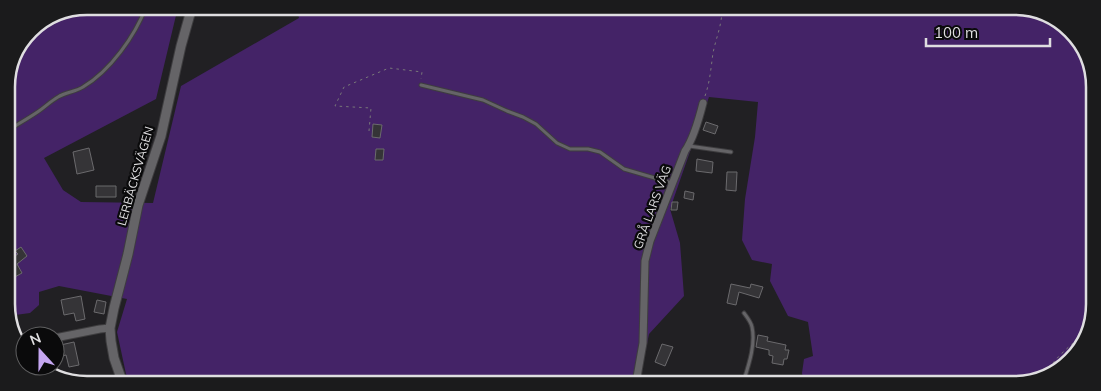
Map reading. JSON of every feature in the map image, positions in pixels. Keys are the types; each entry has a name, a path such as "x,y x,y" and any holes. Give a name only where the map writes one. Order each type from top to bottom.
{"street":[{"name":"LERBÄCKSVÄGEN","path":"120,376 111,347 110,328 140,197 161,136 190,15"},
{"name":"GRÅ LARS VÄG","path":"637,376 643,343 645,261 650,241 689,145 703,103"},
{"path":"65,336 110,328"}],"lane":[{"path":"15,126 41,110 55,98 84,86 96,77 116,58 132,35 142,15"},
{"path":"421,85 483,100 536,124 557,143 570,149 588,149 600,152 624,169 672,183"},
{"path":"689,145 731,152"},
{"path":"744,313 752,326 753,337 752,350 745,376"}],"path":[{"path":"703,103 712,72 713,52 722,15"},
{"path":"369,131 371,108 335,106 344,87 389,68 422,72 421,85"},
{"path":"1051,366 1077,340"}],"shaded area":[{"path":"176,15 156,99 44,158 63,190 81,202 153,203 181,86 299,18 298,15 1014,15 1037,19 1054,27 1071,43 1084,69 1086,87 1085,318 1079,336 1065,355 1046,369 1028,375 803,376 804,359 813,356 808,322 788,316 770,281 772,264 752,260 742,240 745,199 755,137 758,102 709,97 670,209 680,243 684,296 649,334 640,376 127,376 117,332 127,299 59,286 39,292 39,305 30,313 16,315 15,304 16,73 27,47 36,36 47,27 73,16"}],"building":[{"path":"706,122 718,126 715,134 703,130"},
{"path":"373,124 382,125 380,138 372,137"},
{"path":"89,148 94,170 77,174 73,152"},
{"path":"376,149 384,149 383,160 375,160"},
{"path":"697,159 713,162 712,173 696,171"},
{"path":"727,172 737,172 736,191 726,190"},
{"path":"96,186 116,186 116,197 96,197"},
{"path":"685,191 694,193 693,200 684,198"},
{"path":"672,202 678,202 677,210 671,210"},
{"path":"21,247 27,256 17,264 22,273 15,277 15,256 18,254 15,251"},
{"path":"731,284 750,288 751,284 763,287 759,298 739,292 736,305 727,303"},
{"path":"81,296 85,319 76,321 74,313 64,315 61,300"},
{"path":"97,300 106,302 104,314 94,312"},
{"path":"758,335 768,337 767,341 786,345 785,350 789,350 783,365 772,363 773,356 769,355 769,350 756,347"},
{"path":"74,342 79,365 69,367 65,355 65,344"},
{"path":"662,344 673,347 665,366 655,362"}]}
